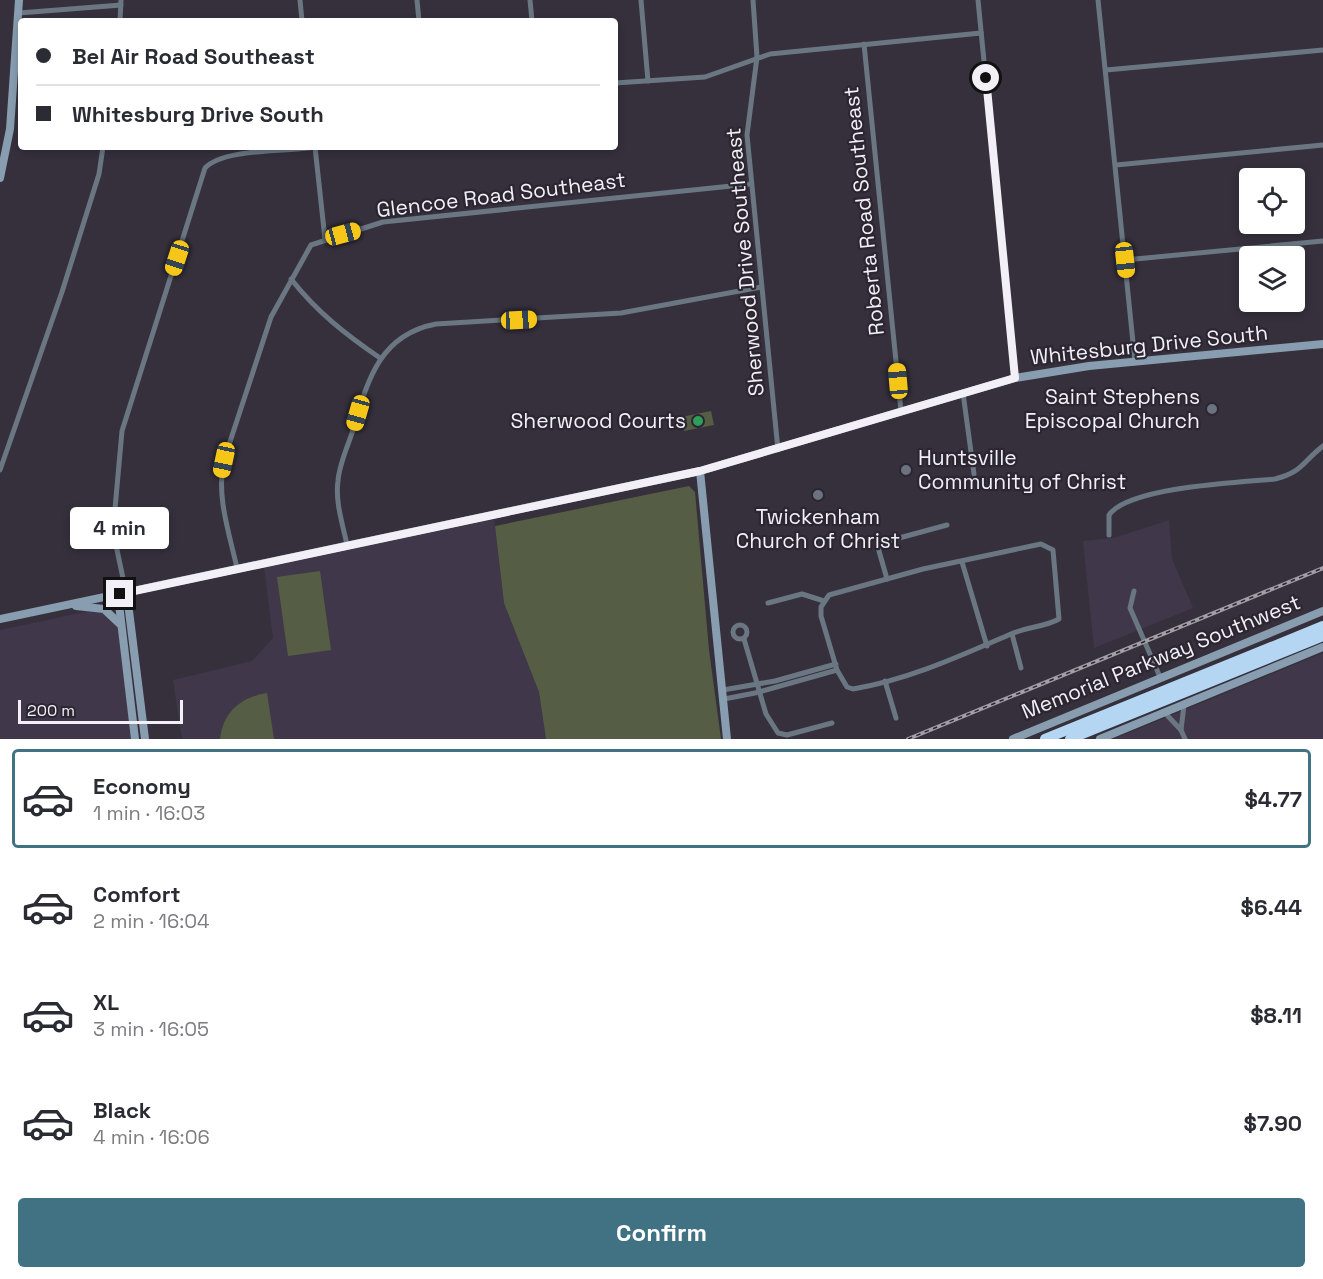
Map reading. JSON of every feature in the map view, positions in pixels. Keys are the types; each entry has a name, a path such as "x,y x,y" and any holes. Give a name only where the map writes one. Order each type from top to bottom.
{"highway":[{"name":"Memorial Parkway Southwest","path":"1045,739 1323,626"},
{"name":"Memorial Parkway Southwest","path":"1070,739 1323,636"}],"main road":[{"path":"19,0 19,18"},
{"path":"0,178 10,129 18,26"},
{"name":"Whitesburg Drive South","path":"0,620 700,471 778,450 1015,378 1136,362 1323,344"},
{"path":"700,471 727,739"},
{"path":"120,594 121,626 135,739"},
{"path":"120,594 128,603 145,739"},
{"path":"63,606 97,606 110,612 121,626"},
{"name":"Memorial Parkway Southwest","path":"1014,739 1323,611"},
{"path":"1100,739 1323,647"}],"street":[{"path":"300,0 302,18"},
{"path":"417,0 419,18"},
{"path":"530,0 532,18"},
{"path":"641,0 648,81"},
{"name":"Sherwood Drive Southeast","path":"753,0 757,57 747,135 778,450"},
{"path":"978,0 1015,378"},
{"path":"1098,0 1136,362"},
{"path":"19,13 121,3 120,18"},
{"path":"618,83 705,77 757,57 981,33"},
{"name":"Roberta Road Southeast","path":"864,44 901,411"},
{"path":"1106,70 1323,50"},
{"path":"1116,165 1323,145"},
{"path":"0,470 62,292 99,174 103,150"},
{"path":"120,594 124,584 113,531 122,431 205,168 211,161 238,155 286,150"},
{"path":"315,150 324,239"},
{"name":"Glencoe Road Southeast","path":"237,568 220,480 271,317 311,245 383,222 752,184"},
{"path":"1125,260 1323,241"},
{"path":"291,279 313,307 334,326 380,358"},
{"path":"347,545 338,481 365,390 380,358 398,339 415,328 436,324 621,313 761,287"},
{"path":"963,393 974,474"},
{"path":"1109,535 1109,515 1127,502 1179,488 1275,479 1290,475 1302,468 1323,446"},
{"path":"887,579 877,544 947,525"},
{"path":"1041,544 1053,550 1059,619 885,681 853,688 847,687 837,667 821,616 824,601 838,591 962,562 1041,544"},
{"path":"962,562 987,646"},
{"path":"1134,591 1130,608 1160,677"},
{"path":"768,603 802,594 824,601"},
{"path":"1012,634 1021,668"},
{"path":"744,639 771,726 778,733 787,735 832,723"},
{"path":"723,694 837,667"},
{"path":"723,694 760,692 837,667"},
{"path":"885,681 896,718"},
{"path":"1181,730 1184,705"},
{"path":"1165,713 1181,730 1185,739"}],"shaded area":[{"path":"494,519 504,603 539,692 546,739 182,739 173,680 252,661 273,638 264,567"},
{"path":"1169,520 1172,559 1193,608 1094,648 1083,541 1114,538"},
{"path":"99,609 118,626 132,739 0,739 0,630"},
{"path":"1323,653 1323,739 1114,739"}],"green space":[{"name":"Sherwood Courts","path":"711,411 714,425 684,431 681,417"},
{"path":"689,486 695,492 709,650 721,739 546,739 539,692 504,603 495,526"},
{"path":"320,571 331,650 288,656 277,577"},
{"path":"267,693 274,739 220,739 225,721 235,707 249,698"}],"railway":[{"path":"908,739 1323,568"}],"place":[{"name":"Saint Stephens Episcopal Church","path":"1212,409"},
{"name":"Sherwood Courts","path":"698,421"},
{"name":"Huntsville Community of Christ","path":"906,470"},
{"name":"Twickenham Church of Christ","path":"818,495"}],"route":[{"path":"120,594 700,471 778,450 1015,378 986,78"}]}
